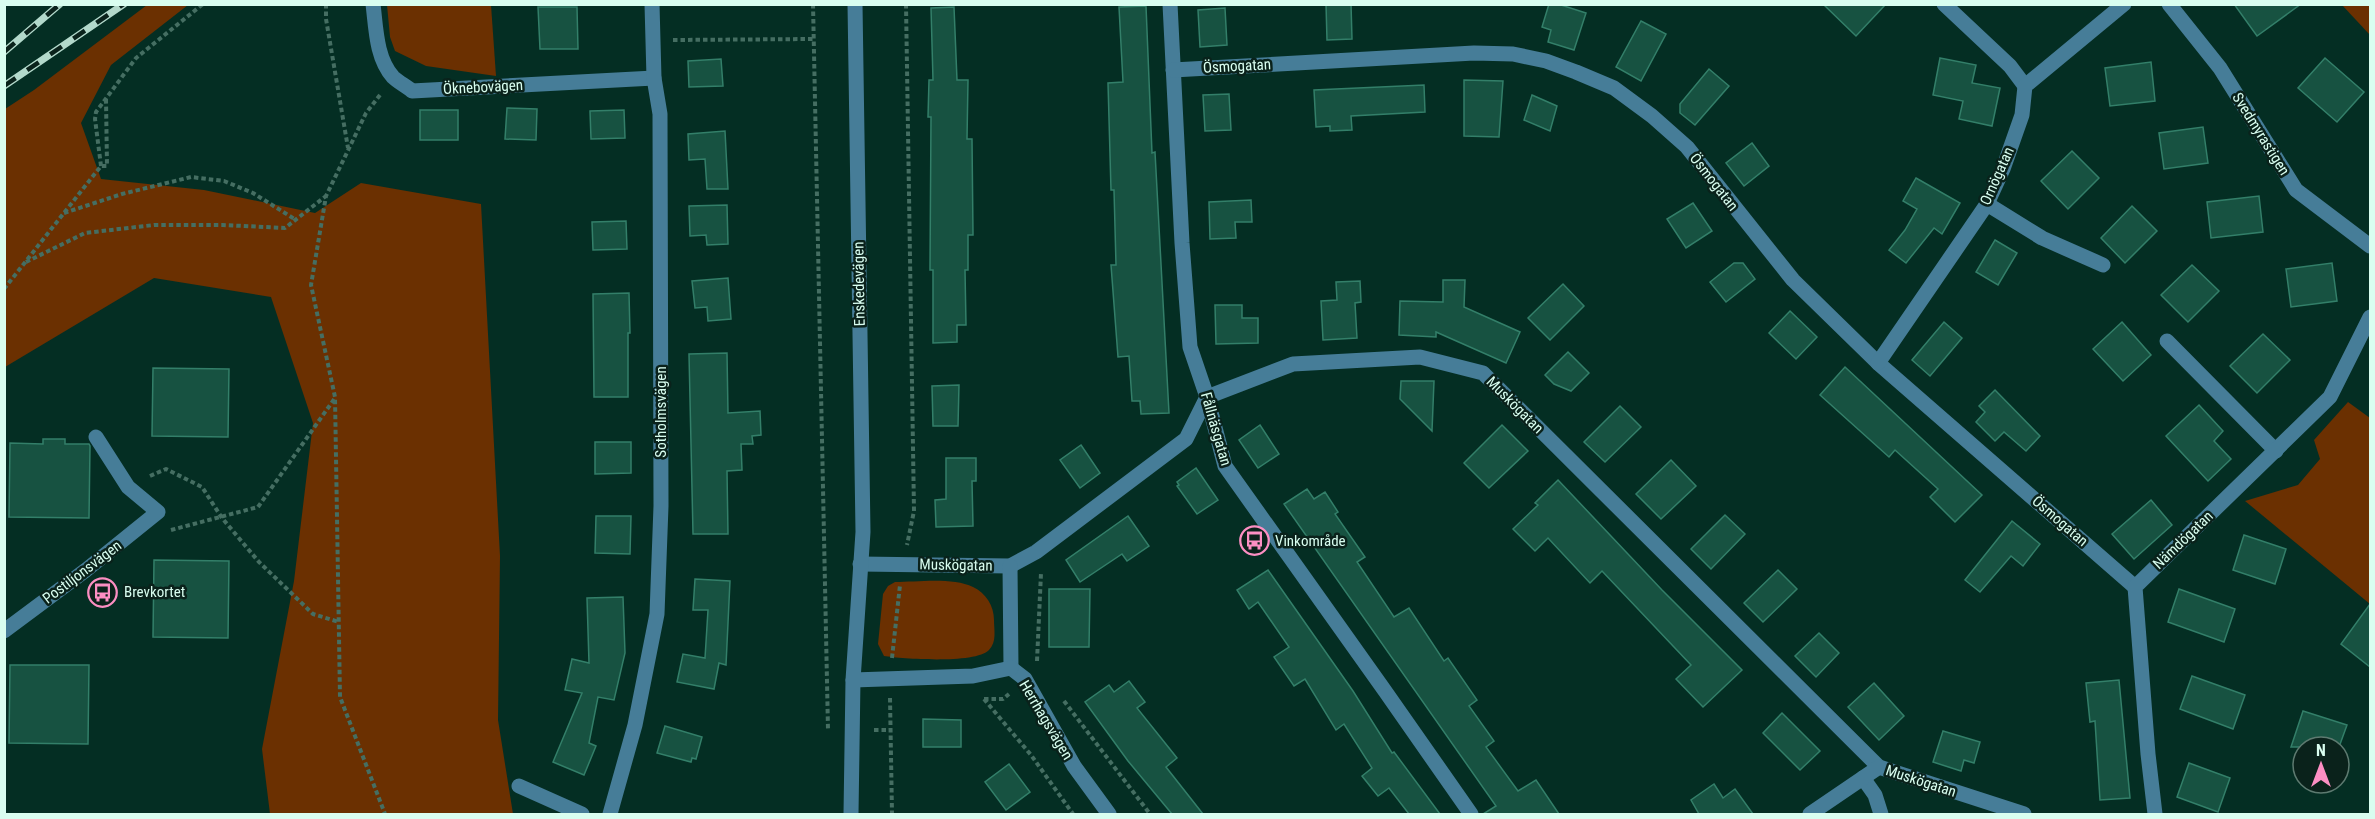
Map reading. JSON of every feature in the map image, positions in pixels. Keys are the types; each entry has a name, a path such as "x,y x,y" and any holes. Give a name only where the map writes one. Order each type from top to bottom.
{"street":[{"path":"373,4 378,46 384,63 393,77"},
{"name":"Sotholmsvägen","path":"610,814 634,725 657,614 661,506 660,114 654,78 652,4"},
{"name":"Enskedevägen","path":"851,814 853,680 863,521 855,4"},
{"name":"Fållnäsgatan","path":"1170,4 1182,243 1190,347 1207,397 1225,466 1471,814"},
{"path":"1944,4 2010,66 2025,86 2124,4"},
{"name":"Svedmyrastigen","path":"2169,4 2220,69 2296,190 2370,246"},
{"name":"Ösmogatan","path":"1173,70 1474,52 1514,54 1546,61 1614,88 1652,116 1687,147 1792,280 1878,363 2136,587"},
{"name":"Öknebovägen","path":"393,77 412,91 654,78"},
{"name":"Ornögatan","path":"1878,363 1987,204 2003,169 2022,115 2025,86"},
{"path":"1987,204 2042,238 2103,265"},
{"name":"Nämdögatan","path":"2136,587 2331,397 2370,317"},
{"path":"2167,341 2276,451"},
{"name":"Muskögatan","path":"902,564 1010,566 1036,552 1186,439 1207,397 1293,364 1420,357 1484,373 1879,767 1986,809 2024,814"},
{"path":"96,437 128,487 158,512"},
{"name":"Postiljonsvägen","path":"4,631 86,570 158,512"},
{"path":"860,564 902,564"},
{"path":"1010,566 1011,668"},
{"path":"2136,587 2148,754 2155,814"},
{"name":"Herrhagsvägen","path":"853,680 973,676 1011,668 1024,680 1074,766 1109,814"},
{"path":"1810,814 1879,767"},
{"path":"1863,778 1875,795 1881,814"},
{"path":"519,786 582,814"}],"path":[{"path":"4,289 101,166 96,112 136,58 203,4"},
{"path":"326,4 326,19 348,148"},
{"path":"813,4 828,730"},
{"path":"892,814 890,680 902,564 914,510 906,4"},
{"path":"652,40 813,39"},
{"path":"385,814 340,697 335,397 310,285 326,196 366,113 393,77"},
{"path":"101,166 107,166 106,99"},
{"path":"64,213 122,194 191,177 224,181 243,189 296,220"},
{"path":"26,262 85,233 154,225 285,228 326,196"},
{"path":"158,512 170,531 258,507 335,397"},
{"path":"128,487 166,469 202,487 222,518 259,562 313,614 339,622"},
{"path":"1011,632 1038,659 1043,670"},
{"path":"977,698 984,699 1031,754 1073,814"},
{"path":"1062,698 1150,814"}],"shaded area":[{"path":"147,5 188,5 111,65 81,123 101,179 204,190 315,213 361,183 481,204 500,556 498,720 513,814 270,814 262,749 294,581 313,423 271,297 154,278 5,367 5,109 34,90"},
{"path":"387,5 491,5 496,76 426,66 395,51 390,37"},
{"path":"2342,5 2370,5 2370,35"},
{"path":"2348,402 2370,418 2370,604 2245,501 2298,485 2320,459 2314,440"},
{"path":"945,581 965,584 978,590 988,600 993,610 992,647 982,654 955,659 884,656 878,644 883,594 888,586 895,582"}],"building":[{"path":"1326,4 1351,4 1352,39 1327,40"},
{"path":"1549,4 1558,4 1586,13 1574,50 1548,42 1551,30 1542,27"},
{"path":"1823,4 1886,4 1856,36"},
{"path":"2234,4 2301,4 2257,36"},
{"path":"1146,6 1152,153 1155,152 1169,413 1141,414 1140,401 1132,401 1129,356 1118,357 1111,265 1116,265 1108,83 1123,82 1119,7"},
{"path":"538,7 577,7 578,49 540,49"},
{"path":"954,7 957,80 968,80 967,139 972,139 973,235 968,235 968,270 965,270 966,325 957,325 957,342 933,343 933,270 930,270 931,117 928,117 929,80 933,80 931,8"},
{"path":"1225,8 1227,45 1200,47 1198,10"},
{"path":"1641,21 1666,34 1641,81 1616,67"},
{"path":"1940,58 1976,65 1972,83 2000,88 1992,126 1959,119 1963,101 1933,95"},
{"path":"2325,58 2364,92 2337,122 2298,88"},
{"path":"721,59 723,86 689,87 688,61"},
{"path":"2151,62 2155,101 2110,106 2105,68"},
{"path":"1709,69 1729,86 1695,125 1680,113 1680,104"},
{"path":"1464,80 1503,81 1499,137 1464,136"},
{"path":"1424,85 1425,112 1351,116 1352,130 1330,131 1330,126 1316,127 1314,90"},
{"path":"1229,94 1231,130 1205,131 1203,95"},
{"path":"1532,95 1557,106 1550,131 1524,120"},
{"path":"507,108 537,109 536,140 505,139"},
{"path":"420,110 458,110 458,140 420,140"},
{"path":"624,110 625,138 591,139 590,111"},
{"path":"2203,127 2208,163 2164,169 2159,133"},
{"path":"725,131 728,189 707,189 705,159 689,160 688,134"},
{"path":"1752,143 1769,166 1744,186 1726,163"},
{"path":"2072,151 2099,178 2068,209 2041,181"},
{"path":"1916,178 1960,203 1942,234 1934,228 1906,263 1889,250 1905,230 1917,209 1903,201"},
{"path":"2259,196 2263,232 2211,238 2207,202"},
{"path":"1251,200 1252,222 1235,222 1236,238 1210,239 1209,202"},
{"path":"1693,203 1712,231 1686,248 1667,219"},
{"path":"727,205 728,244 707,245 706,235 690,236 689,206"},
{"path":"2132,206 2157,231 2125,263 2101,238"},
{"path":"626,221 627,249 593,250 592,222"},
{"path":"1995,240 2017,253 1998,285 1976,272"},
{"path":"1734,263 1743,263 1755,279 1726,302 1710,282"},
{"path":"2332,263 2337,301 2291,307 2286,269"},
{"path":"2192,265 2219,291 2188,322 2161,295"},
{"path":"728,278 731,319 708,321 707,307 695,308 692,281"},
{"path":"1443,280 1465,280 1464,307 1520,332 1506,363 1436,332 1436,337 1399,335 1400,301 1443,302"},
{"path":"1360,281 1361,302 1355,303 1357,338 1323,340 1321,301 1337,300 1336,282"},
{"path":"1563,284 1584,306 1550,340 1528,318"},
{"path":"629,293 628,397 594,397 593,294"},
{"path":"1215,305 1242,305 1242,318 1258,318 1258,343 1216,344"},
{"path":"1790,311 1817,337 1796,359 1769,333"},
{"path":"1944,322 1962,338 1930,376 1912,360"},
{"path":"2122,322 2151,355 2123,381 2093,349"},
{"path":"2263,334 2290,360 2257,393 2230,366"},
{"path":"1568,352 1589,373 1571,391 1554,384 1545,375"},
{"path":"727,353 728,413 760,411 761,435 752,436 753,444 741,444 742,470 727,471 728,534 693,534 689,354"},
{"path":"1845,367 1982,495 1955,522 1930,497 1938,489 1895,450 1889,457 1820,395"},
{"path":"153,368 229,369 228,437 152,436"},
{"path":"1401,381 1434,381 1432,431 1400,399"},
{"path":"959,385 958,426 933,426 932,386"},
{"path":"1995,390 2040,436 2026,451 2004,432 1995,441 1976,422 1985,412 1979,406"},
{"path":"2199,405 2223,431 2214,441 2231,459 2208,481 2166,436"},
{"path":"1620,406 1641,427 1605,462 1584,442"},
{"path":"1260,425 1279,454 1258,468 1239,440"},
{"path":"1502,425 1528,451 1489,488 1464,463"},
{"path":"43,439 65,439 65,444 89,444 89,518 9,517 10,443 43,444"},
{"path":"595,442 631,442 631,473 595,474"},
{"path":"1081,445 1100,473 1080,488 1060,460"},
{"path":"946,458 976,458 976,481 972,481 973,526 936,527 935,500 946,499"},
{"path":"1671,460 1696,486 1661,519 1636,494"},
{"path":"1196,468 1218,500 1197,514 1177,486 1179,485 1177,482"},
{"path":"1558,480 1662,590 1742,670 1703,707 1676,679 1691,665 1602,571 1590,583 1548,538 1535,551 1513,529 1538,505 1535,503"},
{"path":"1307,489 1314,499 1325,492 1338,512 1335,514 1365,557 1357,562 1394,617 1409,608 1444,661 1448,658 1477,700 1469,706 1494,741 1486,747 1518,791 1536,780 1559,814 1483,814 1496,806 1284,504"},
{"path":"2151,500 2172,525 2134,559 2112,534"},
{"path":"1725,515 1745,534 1711,569 1691,549"},
{"path":"596,516 631,516 630,554 595,553"},
{"path":"1128,516 1149,546 1127,561 1122,554 1080,582 1066,560"},
{"path":"2012,521 2040,544 2023,566 2011,556 1980,592 1965,580"},
{"path":"2244,535 2286,549 2275,584 2233,570"},
{"path":"154,560 229,561 228,638 153,637"},
{"path":"1268,570 1353,691 1392,753 1394,752 1440,814 1409,814 1389,788 1378,796 1362,776 1372,768 1344,724 1336,730 1305,679 1294,686 1274,657 1289,647 1258,602 1249,609 1237,590"},
{"path":"1778,570 1797,589 1763,622 1744,603"},
{"path":"695,579 730,581 726,665 719,663 714,689 677,682 683,654 705,658 708,610 693,610"},
{"path":"1049,589 1090,589 1089,647 1049,647"},
{"path":"2179,589 2235,609 2224,642 2168,622"},
{"path":"623,597 625,653 614,700 598,697 589,743 596,746 584,775 553,762 582,693 565,690 572,659 589,663 587,598"},
{"path":"2370,604 2370,667 2341,644"},
{"path":"1819,633 1839,653 1816,677 1795,656"},
{"path":"10,665 89,665 88,744 9,743"},
{"path":"2192,676 2245,695 2233,729 2180,709"},
{"path":"2119,680 2130,798 2100,800 2095,721 2090,722 2086,683"},
{"path":"1129,681 1145,702 1137,708 1177,758 1166,767 1203,814 1172,814 1128,761 1085,702 1109,685 1114,692"},
{"path":"1874,683 1904,716 1879,740 1848,707"},
{"path":"2303,711 2347,725 2343,735 2295,735"},
{"path":"1782,713 1820,751 1800,770 1763,733"},
{"path":"923,719 961,720 961,747 923,747"},
{"path":"665,726 702,737 696,759 692,758 691,762 657,753"},
{"path":"1943,731 1980,742 1974,763 1964,760 1961,771 1933,762"},
{"path":"2189,763 2230,778 2218,812 2177,797"},
{"path":"1009,764 1030,792 1006,810 985,782"},
{"path":"1714,784 1723,798 1735,789 1753,814 1699,814 1691,800"}],"railway":[{"path":"4,52 60,4"},
{"path":"4,86 124,4"}],"place":[{"name":"Vinkområde","path":"1254,541"},
{"name":"Brevkortet","path":"103,592"}]}
